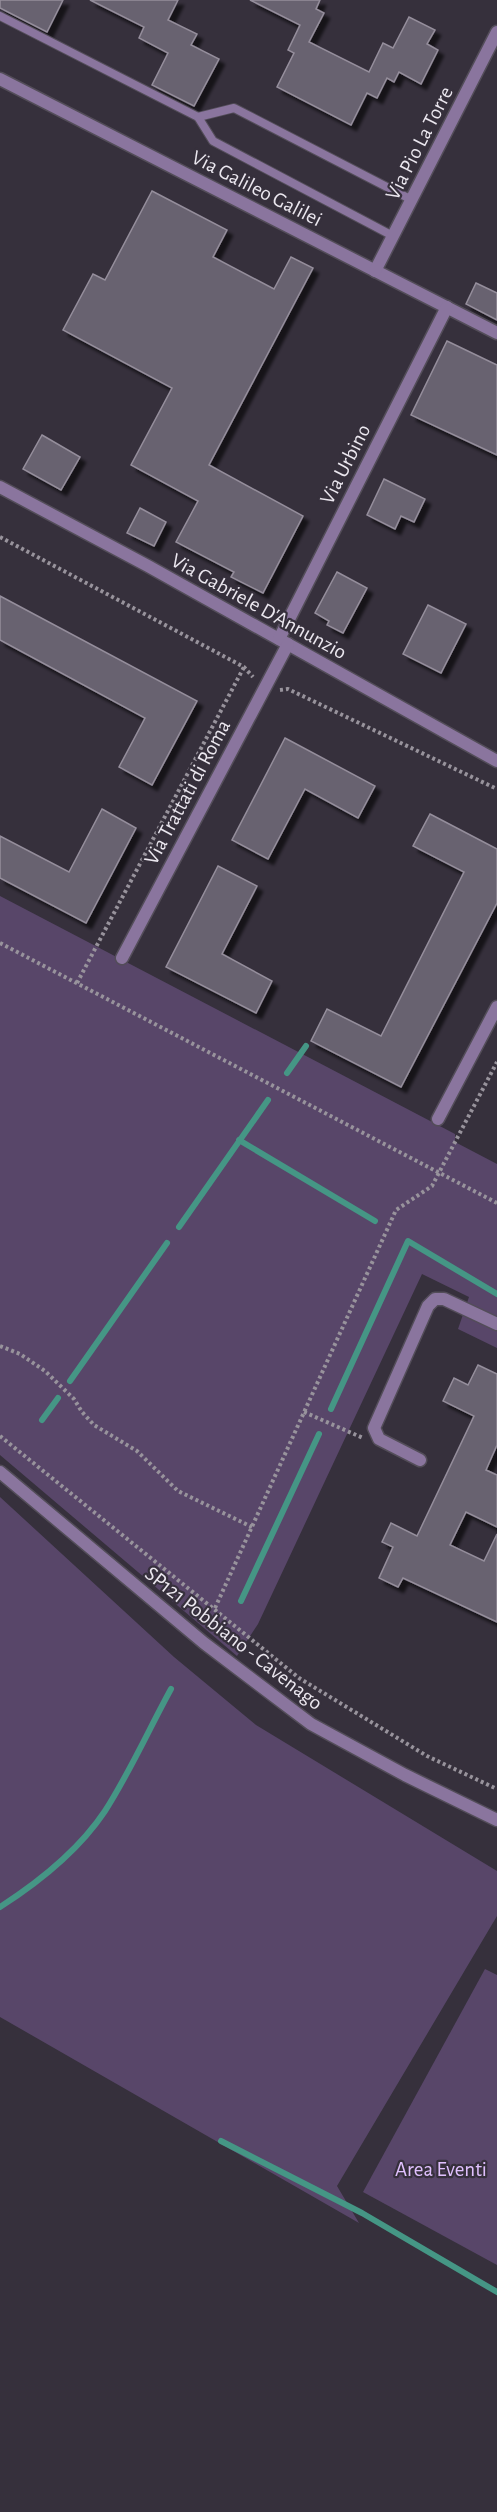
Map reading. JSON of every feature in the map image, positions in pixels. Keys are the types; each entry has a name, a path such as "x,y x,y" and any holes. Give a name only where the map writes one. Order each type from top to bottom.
{"street":[{"name":"Via Pio La Torre","path":"375,271 497,32"},
{"name":"Via Galileo Galilei","path":"0,79 497,333"},
{"name":"Via Urbino","path":"283,642 447,307"},
{"name":"Via Gabriele D'Annunzio","path":"0,487 497,761"},
{"name":"Via Trattati di Roma","path":"122,958 265,687 283,642"},
{"path":"438,1119 497,1006"},
{"path":"420,1460 383,1442 374,1432 377,1419 431,1301 444,1299 497,1324"},
{"name":"SP121 Pobbiano - Cavenago","path":"0,1472 204,1643 311,1724 405,1775 497,1820"}],"lane":[{"path":"0,16 198,117 213,141 393,236"},
{"path":"198,117 234,108 412,200"}],"path":[{"path":"0,537 244,667 259,684 271,690 288,689 497,789"},
{"path":"77,982 244,667"},
{"path":"0,943 497,1203"},
{"path":"215,1608 396,1210 432,1186 497,1062"},
{"path":"0,1346 20,1354 45,1371 74,1399 94,1425 137,1451 178,1491 252,1527"},
{"path":"304,1412 362,1439 374,1432"},
{"path":"0,1436 72,1497 215,1608 298,1678 428,1756 497,1789"}],"green space":[{"path":"0,896 455,1134 455,1142 497,1164 497,1348 458,1329 469,1297 422,1274 258,1624 237,1656 0,1455"},
{"path":"0,1497 174,1657 256,1725 497,1871 497,1916 337,2186 359,2223 0,2017"},
{"name":"Area Eventi","path":"485,1969 497,1975 497,2265 363,2192"}],"building":[{"path":"0,0 63,0 47,32 0,8"},
{"path":"90,0 178,0 168,20 197,34 191,45 219,59 194,106 152,85 168,53 139,38 144,27"},
{"path":"250,0 320,0 316,9 324,13 309,42 369,72 383,43 393,48 409,17 435,30 427,44 438,50 421,84 399,72 394,82 387,78 377,98 367,93 351,125 277,87 294,53 288,50 300,25"},
{"path":"152,191 227,230 213,257 274,289 291,257 313,268 209,465 303,516 263,593 231,577 234,572 176,542 198,501 131,465 172,388 63,330 93,274 105,280"},
{"path":"476,283 497,293 497,320 466,304"},
{"path":"447,341 497,365 497,455 411,415"},
{"path":"42,435 80,457 61,490 23,469"},
{"path":"384,479 425,499 414,522 401,516 395,529 367,515"},
{"path":"140,508 166,522 154,546 127,533"},
{"path":"337,572 367,588 343,633 327,625 329,621 315,613"},
{"path":"0,596 197,701 152,785 119,767 145,718 0,640"},
{"path":"428,605 466,624 441,673 403,654"},
{"path":"285,738 375,786 358,818 305,789 268,859 232,840"},
{"path":"102,809 136,828 86,923 0,878 0,836 69,872"},
{"path":"430,814 497,849 497,903 401,1087 311,1041 327,1009 381,1036 464,872 413,846"},
{"path":"218,866 257,886 222,954 272,981 256,1013 166,967"},
{"path":"478,1365 497,1374 497,1445 486,1470 497,1475 497,1527 466,1512 450,1545 484,1561 497,1534 497,1622 403,1578 398,1587 379,1578 393,1547 382,1542 391,1523 417,1536 474,1416 443,1401 454,1378 468,1385"}],"waterway":[{"path":"287,1073 306,1046"},
{"path":"179,1227 268,1100"},
{"path":"239,1140 375,1221"},
{"path":"331,1409 408,1241 497,1294"},
{"path":"70,1381 167,1243"},
{"path":"42,1420 58,1398"},
{"path":"241,1601 319,1434"},
{"path":"0,1907 29,1887 71,1852 95,1825 123,1781 171,1689"},
{"path":"221,2141 362,2213 497,2292"}]}
